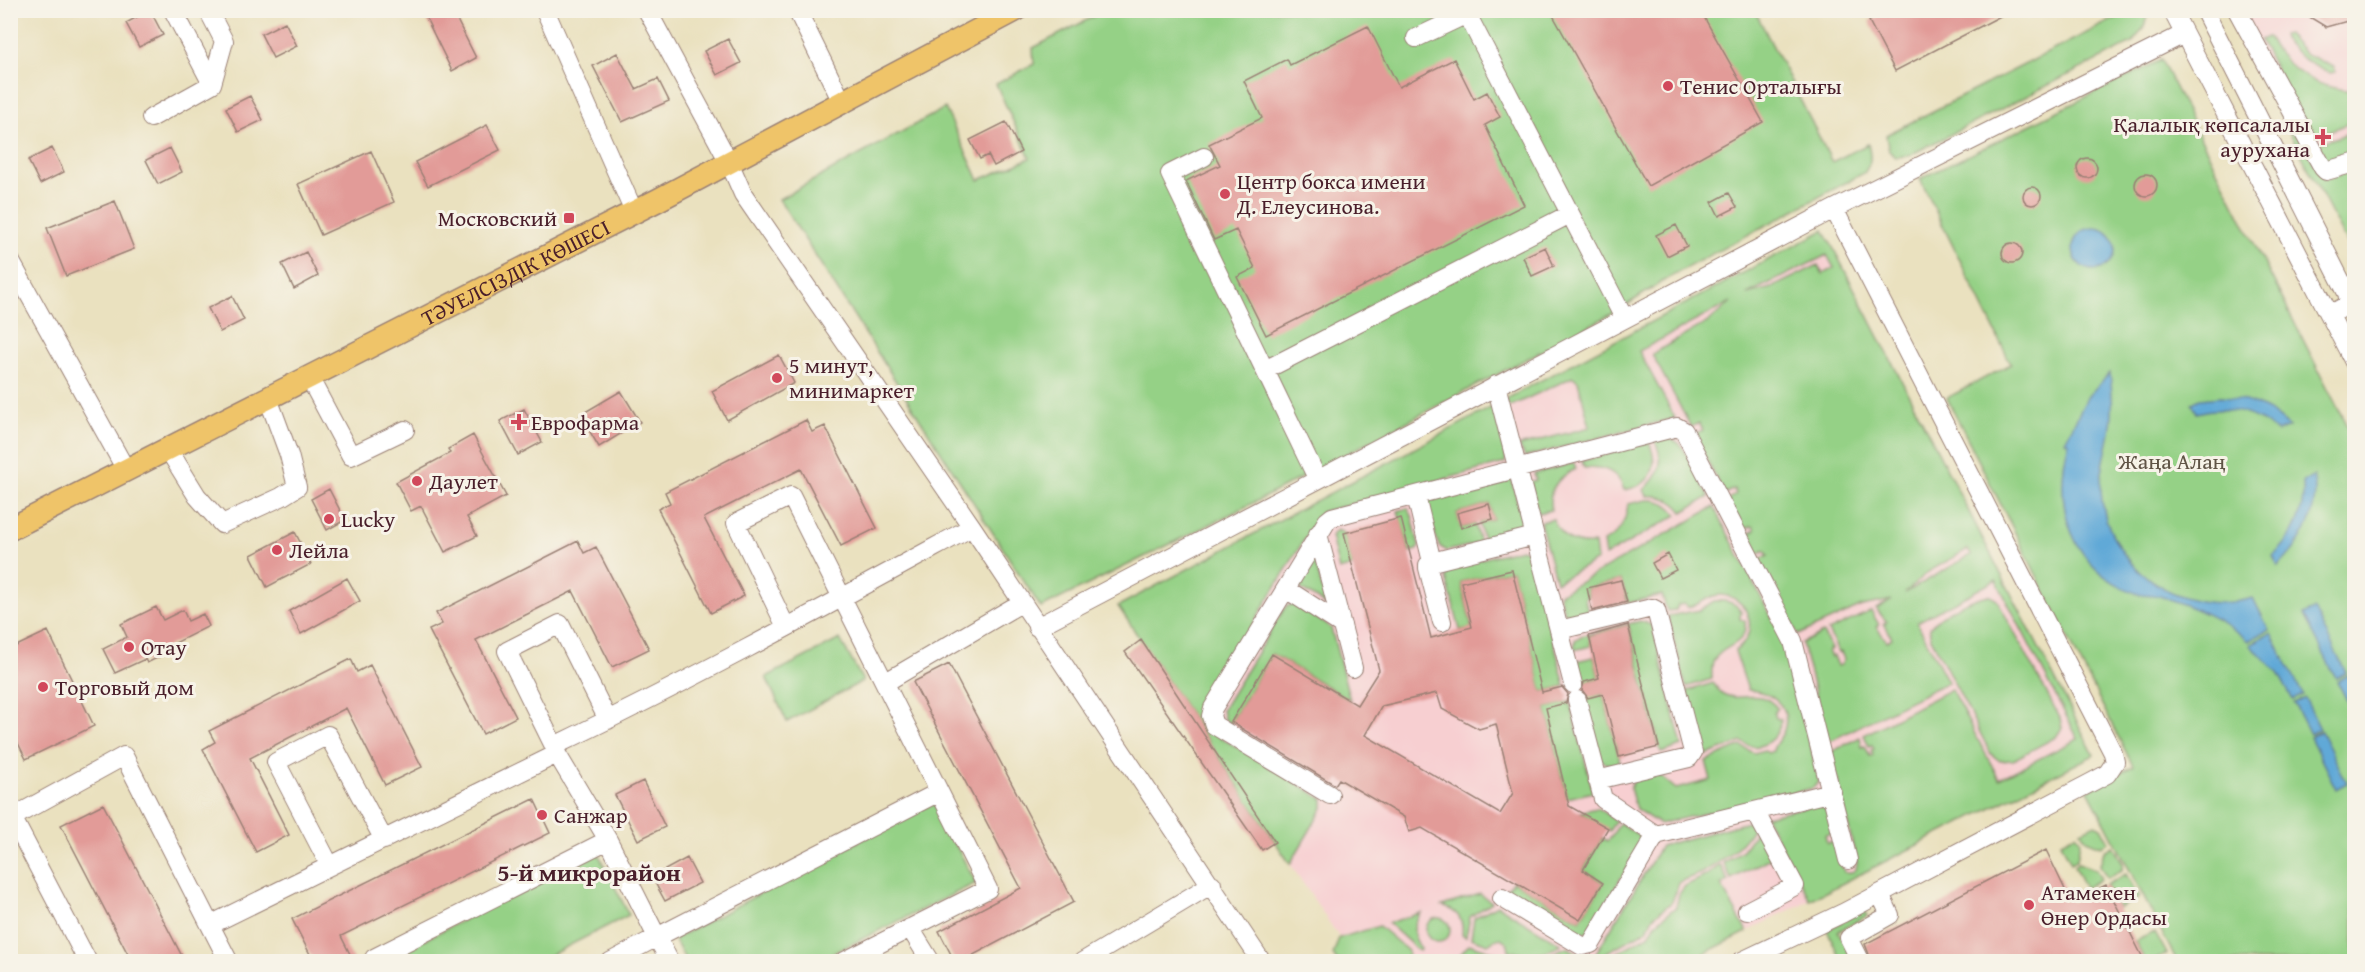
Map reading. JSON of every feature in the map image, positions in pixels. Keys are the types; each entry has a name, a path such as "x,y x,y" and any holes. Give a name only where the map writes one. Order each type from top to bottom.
{"main road":[{"name":"ТӘУЕЛСІЗДІК КӨШЕСІ","path":"10,529 634,212 1016,10"}],"street":[{"path":"173,10 212,84"},
{"path":"151,118 212,84 224,41 208,10"},
{"path":"545,10 634,212"},
{"path":"647,10 729,162 743,194 972,527 1037,627 1212,884 1255,959"},
{"path":"796,10 842,102"},
{"path":"2172,10 2355,362"},
{"path":"2226,10 2206,15 2347,293 2349,301 2347,305 2330,315"},
{"path":"2237,10 2323,168 2331,171 2355,163"},
{"path":"1416,38 1467,14 1624,318"},
{"path":"1037,627 1317,478 1834,209 2184,34"},
{"path":"2241,144 2265,132"},
{"path":"1204,157 1170,174 1317,478"},
{"path":"1740,962 1880,894 2094,781 2107,774 2115,762 2113,753 1834,209"},
{"path":"1265,370 1570,214"},
{"path":"10,260 126,470"},
{"path":"309,377 351,456 405,430"},
{"path":"1496,385 1596,780 1603,799 1656,835"},
{"path":"168,449 197,496 222,524 281,497 297,487 289,454 268,398"},
{"path":"1330,795 1214,725 1211,716 1213,708 1318,534 1332,517 1677,427 1684,431 1793,641 1848,860"},
{"path":"786,627 736,523 791,496 988,890 843,962"},
{"path":"1416,496 1432,562"},
{"path":"210,924 384,840 841,599 972,527"},
{"path":"1318,534 1353,668"},
{"path":"1442,622 1428,565 1432,562 1535,536"},
{"path":"1286,589 1342,625"},
{"path":"886,682 1021,603"},
{"path":"1559,630 1652,608 1656,610 1691,742 1693,752 1689,758 1596,780"},
{"path":"608,720 560,624 507,651 556,750 608,840 670,962"},
{"path":"330,866 276,762 328,735 384,840"},
{"path":"88,962 12,815 123,756 229,962"},
{"path":"610,962 939,792"},
{"path":"1502,898 1587,947 1591,944 1656,835 1832,792"},
{"path":"1747,911 1796,886 1755,811"},
{"path":"376,962 374,958 608,840"},
{"path":"1082,962 1212,884"},
{"path":"1861,962 1849,938 1890,915 1880,894"},
{"path":"910,928 931,962"}],"shaded area":[{"name":"Қалалық көпсалалы аурухана","path":"2226,11 2354,11 2354,257 2230,17"},
{"path":"1824,230 2094,755 1689,961 1355,961 1118,606"}],"green space":[{"path":"1106,10 1755,11 1832,162 1868,144 1870,163 1864,173 1671,276 1619,310 1257,501 1041,608 779,199 945,108 979,180 1030,158 996,84 1034,64 1033,48"},
{"path":"2119,11 2149,11 2143,29 2132,43 1908,156 1895,157 1889,151 1886,135 2118,17"},
{"path":"2230,17 2234,18 2324,180 2354,170 2354,257"},
{"path":"2287,34 2306,54 2334,67 2336,72 2330,73 2303,59 2283,39 2282,35"},
{"path":"2267,37 2284,59 2304,76 2327,86 2354,91 2354,122 2312,137 2260,40"},
{"name":"Жаңа Алаң","path":"2161,60 2354,440 2354,961 2177,961 2088,790 2133,766 1947,398 2011,364 1920,179"},
{"path":"2354,132 2354,156 2329,163 2316,144"},
{"path":"1824,230 2094,755 1810,900 1765,816 1815,805 1824,808 1833,833 1825,835 1827,843 1835,841 1844,872 1852,872 1856,869 1857,863 1831,752 1860,737 1862,747 1865,746 1870,756 1873,755 1871,750 1874,749 1872,745 1869,746 1864,735 1951,689 1999,779 2078,739 1996,580 1917,622 1948,682 1828,742 1802,643 1823,633 1831,649 1828,651 1831,657 1834,656 1838,666 1841,665 1844,659 1828,631 1871,611 1879,625 1876,627 1887,641 1892,638 1884,623 1887,622 1876,609 1892,600 1862,606 1798,635 1759,560 1768,555 1765,550 1756,555 1746,535 1755,530 1753,526 1743,530 1727,500 1736,494 1734,489 1724,494 1694,434 1703,430 1699,423 1691,427 1652,354 1708,322 1731,302 1639,351 1675,418 1525,457 1519,446 1590,427 1578,381 1573,377 1509,407 1506,399","holes":["1827,255 1834,268 1823,274 1818,265 1771,288 1747,294","1968,549 1971,555 1905,593 1928,572"]},
{"path":"1494,406 1506,458 1505,463 1321,512 1204,705 1202,712 1205,728 1323,799 1323,808 1290,864 1118,606"},
{"path":"1667,438 1681,445 1709,497 1683,512 1667,499 1647,496 1644,490 1654,479 1659,468 1660,456 1655,441"},
{"path":"1649,442 1654,460 1651,474 1634,488 1624,490 1618,478 1609,471 1584,468 1582,461"},
{"path":"1574,463 1576,469 1559,480 1552,490 1551,510 1538,513 1530,482 1536,480 1534,474"},
{"path":"1511,478 1522,519 1520,531 1484,542 1479,523 1493,519 1489,504 1457,513 1461,528 1475,524 1480,543 1447,551 1439,546 1428,513 1428,500"},
{"path":"1646,500 1664,503 1677,515 1605,556 1603,542 1621,527 1628,504"},
{"path":"1714,507 1786,645 1819,781 1813,788 1659,824 1636,809 1630,788 1634,780 1658,774 1676,789 1711,780 1706,761 1741,746 1754,753 1764,750 1768,753 1773,751 1783,733 1786,721 1782,707 1764,693 1748,690 1735,651 1743,644 1747,636 1749,618 1746,610 1732,598 1722,595 1713,596 1692,606 1678,605 1676,610 1667,611 1662,595 1628,603 1621,580 1587,588 1588,596 1585,598 1588,613 1574,616 1564,612 1559,594"},
{"path":"1408,508 1419,546 1417,550 1410,552 1398,511"},
{"path":"1553,519 1560,532 1569,540 1581,544 1595,544 1597,560 1556,582 1540,522"},
{"path":"1337,530 1344,533 1353,566 1339,570 1331,536"},
{"path":"1521,549 1531,552 1565,686 1542,692 1512,570 1461,582 1472,628 1460,630 1446,578 1448,569 1457,565"},
{"path":"1314,559 1327,606 1301,589 1302,577"},
{"path":"1989,595 1997,600 2060,718 2062,728 2056,737 2013,760 2000,761 1991,754 1931,638 1930,627 1941,617 1965,603"},
{"path":"1714,601 1727,601 1737,606 1742,613 1740,619 1745,621 1743,636 1723,650 1714,660 1712,679 1686,687 1668,616 1700,610"},
{"path":"1296,604 1331,628 1350,700 1272,654 1230,724 1224,719 1222,710 1284,609"},
{"path":"1640,621 1652,625 1682,746 1661,753 1629,627 1589,636 1591,646 1574,650 1575,640 1581,636"},
{"path":"840,639 863,681 787,722 766,677"},
{"path":"1594,657 1599,678 1582,682 1576,661"},
{"path":"1713,683 1722,693 1730,697 1757,697 1771,701 1777,708 1774,712 1776,718 1781,720 1776,733 1767,743 1755,746 1742,742 1704,756 1687,691"},
{"path":"1603,694 1620,764 1605,763 1600,759 1585,698"},
{"path":"1570,702 1593,792 1567,798 1546,708"},
{"path":"933,802 976,883 817,961 686,961 674,939"},
{"path":"1597,808 1616,821 1609,831 1580,812"},
{"path":"1752,821 1754,825 1750,833 1724,859 1679,883 1672,902 1653,917 1647,930 1591,961 1661,846"},
{"path":"1620,823 1640,836 1642,843 1589,931 1575,932 1506,891 1513,881 1580,920 1603,883 1583,870 1602,838 1608,841"},
{"path":"2095,824 2101,827 2109,842 2101,846 2086,840 2081,831"},
{"path":"1757,830 1772,857 1731,879 1723,863 1743,850"},
{"path":"2076,834 2080,841 2077,860 2071,863 2061,842"},
{"path":"2113,846 2123,863 2122,870 2107,878 2100,865 2104,851"},
{"path":"597,851 629,915 539,961 393,962 391,957"},
{"path":"2078,863 2096,870 2101,879 2085,888 2074,866"},
{"path":"1720,865 1728,881 1721,885 1747,932 1689,961 1602,961 1649,935 1657,922 1676,907 1679,894 1685,886"},
{"path":"2126,874 2139,898 2119,908 2106,885"},
{"path":"1480,894 1492,902 1470,917 1466,937 1462,935 1462,924 1458,916 1452,910 1442,906"},
{"path":"1497,905 1561,944 1543,952 1521,953 1509,951 1508,944 1501,938 1488,944 1471,938 1474,918"},
{"path":"1864,910 1867,916 1838,931 1854,961 1842,961 1827,930"},
{"path":"1421,913 1414,930 1414,935 1421,948 1419,951 1388,923"},
{"path":"1438,918 1443,919 1449,925 1449,935 1443,941 1438,942 1433,941 1427,935 1426,930 1427,925 1433,919"},
{"path":"1379,926 1408,951 1407,961 1337,961 1333,955 1339,938"},
{"path":"2155,932 2167,954 2152,961 2145,961 2135,941"},
{"path":"1469,944 1510,957 1520,957 1521,961 1455,961"},
{"path":"1566,947 1591,961 1541,962 1541,956"}],"water":[{"path":"2094,228 2109,234 2115,249 2109,264 2094,270 2079,264 2073,249 2079,234"},
{"path":"2110,373 2112,417 2101,490 2106,517 2116,542 2132,563 2151,580 2174,593 2199,601 2226,603 2253,598 2269,630 2248,641 2217,619 2159,596 2136,593 2113,582 2095,568 2081,551 2071,532 2065,511 2064,465 2069,442 2065,441 2088,396"},
{"path":"2220,397 2239,399 2257,405 2274,414 2289,427 2277,432 2259,419 2229,410 2197,413 2192,403 2200,399"},
{"path":"2314,476 2314,502 2308,526 2295,547 2278,567 2273,556 2287,541 2297,523 2302,503 2303,482"},
{"path":"2314,609 2346,673 2336,678 2304,615"},
{"path":"2271,633 2303,695 2293,700 2278,673 2250,644"},
{"path":"2348,675 2354,688 2353,712 2337,681"},
{"path":"2305,698 2320,729 2310,734 2294,703"},
{"path":"2321,731 2347,783 2336,789 2310,737"}],"building":[{"path":"150,10 163,35 139,47 126,23"},
{"path":"422,10 452,10 476,58 452,71"},
{"path":"1550,10 1700,10 1763,122 1648,186"},
{"path":"1890,10 2012,10 1895,71 1869,21"},
{"path":"2298,10 2355,10 2355,19 2326,27"},
{"path":"285,22 297,46 273,58 261,34"},
{"path":"1368,26 1399,87 1454,59 1474,99 1487,92 1500,117 1485,125 1524,205 1266,335 1237,277 1255,268 1236,230 1214,240 1186,181 1220,165 1209,144 1262,118 1244,81 1287,59 1290,65"},
{"path":"728,39 741,63 717,75 704,51"},
{"path":"617,53 636,89 658,79 669,101 622,122 593,66"},
{"path":"250,96 263,120 238,132 226,108"},
{"path":"1006,122 1021,152 994,166 988,155 980,159 970,140"},
{"path":"487,125 500,150 428,186 415,162"},
{"path":"52,148 64,172 40,184 28,160"},
{"path":"170,148 182,172 158,184 146,160"},
{"path":"371,151 394,202 321,235 298,184"},
{"path":"2087,158 2094,161 2097,168 2094,175 2087,178 2080,175 2077,168 2080,161"},
{"path":"2146,174 2154,177 2157,185 2154,193 2146,196 2138,193 2135,185 2138,177"},
{"path":"2028,187 2036,187 2041,192 2039,203 2028,205 2023,200 2023,192"},
{"path":"1729,193 1737,207 1719,216 1712,202"},
{"path":"115,201 134,249 66,276 47,228"},
{"path":"1676,225 1687,246 1667,256 1656,235"},
{"path":"2012,243 2019,246 2022,253 2019,260 2012,263 2005,260 2002,253 2005,246"},
{"path":"1545,247 1554,266 1532,276 1523,257"},
{"path":"306,252 318,276 294,289 282,264"},
{"path":"232,296 244,320 220,332 208,308"},
{"path":"779,355 794,383 727,420 712,391"},
{"path":"621,391 640,422 599,447 580,415"},
{"path":"524,409 542,442 518,455 500,421"},
{"path":"806,420 812,432 825,426 877,528 841,546 801,469 704,518 744,596 711,613 658,509 670,503 665,492"},
{"path":"473,435 506,496 467,517 477,536 445,552 421,506 411,511 396,482 450,453 448,449"},
{"path":"329,489 345,520 327,530 311,499"},
{"path":"1489,504 1493,519 1461,528 1457,513"},
{"path":"1401,518 1431,638 1472,627 1461,582 1512,570 1542,692 1562,687 1568,694 1566,703 1546,708 1569,806 1608,828 1583,870 1603,883 1580,920 1422,828 1409,832 1404,817 1339,779 1335,785 1231,722 1272,654 1357,705 1379,670 1344,533","holes":["1437,693 1442,709 1479,729 1496,724 1513,793 1500,814 1365,735 1382,706"]},
{"path":"295,532 311,564 267,587 251,555"},
{"path":"578,541 584,553 596,547 649,649 612,667 573,591 476,640 516,717 483,734 429,630 442,624 436,613"},
{"path":"1668,554 1676,570 1660,578 1652,563"},
{"path":"347,578 360,601 301,634 289,611"},
{"path":"1621,580 1627,602 1592,611 1587,588"},
{"path":"156,607 163,620 183,610 188,621 203,614 209,626 163,649 165,654 147,663 145,659 115,673 103,649 127,637 121,624"},
{"path":"1628,625 1659,747 1619,757 1603,694 1588,698 1582,690 1584,682 1599,678 1589,636"},
{"name":"Торговый дом","path":"48,631 94,726 26,759 10,727 10,649"},
{"path":"1141,640 1275,842 1262,850 1125,652"},
{"path":"351,659 357,672 370,665 422,767 385,785 346,708 250,758 289,835 256,852 203,749 215,742 209,731"},
{"path":"949,664 1074,902 960,962 955,962 939,931 1021,888 913,682"},
{"path":"643,781 665,827 638,840 615,795"},
{"path":"534,799 550,833 341,936 354,962 314,962 292,919"},
{"path":"103,804 185,962 132,962 61,825"},
{"name":"Атамекен Өнер Ордасы","path":"2046,850 2071,902 2106,885 2145,962 1872,962 1865,944"},
{"path":"687,858 700,883 665,901 652,877"}],"place":[{"name":"Тенис Орталығы","path":"1668,86"},
{"name":"Қалалық көпсалалы аурухана","path":"2323,137"},
{"name":"Центр бокса имени Д. Елеусинова.","path":"1225,194"},
{"name":"Московский","path":"569,218"},
{"name":"5 минут, минимаркет","path":"777,378"},
{"name":"Еврофарма","path":"519,422"},
{"name":"Даулет","path":"417,481"},
{"name":"Lucky","path":"329,519"},
{"name":"Лейла","path":"277,550"},
{"name":"Отау","path":"129,647"},
{"name":"Торговый дом","path":"43,687"},
{"name":"Санжар","path":"542,815"},
{"name":"Атамекен Өнер Ордасы","path":"2029,905"}],"district":[{"name":"5-й микрорайон","path":"589,872"}]}
